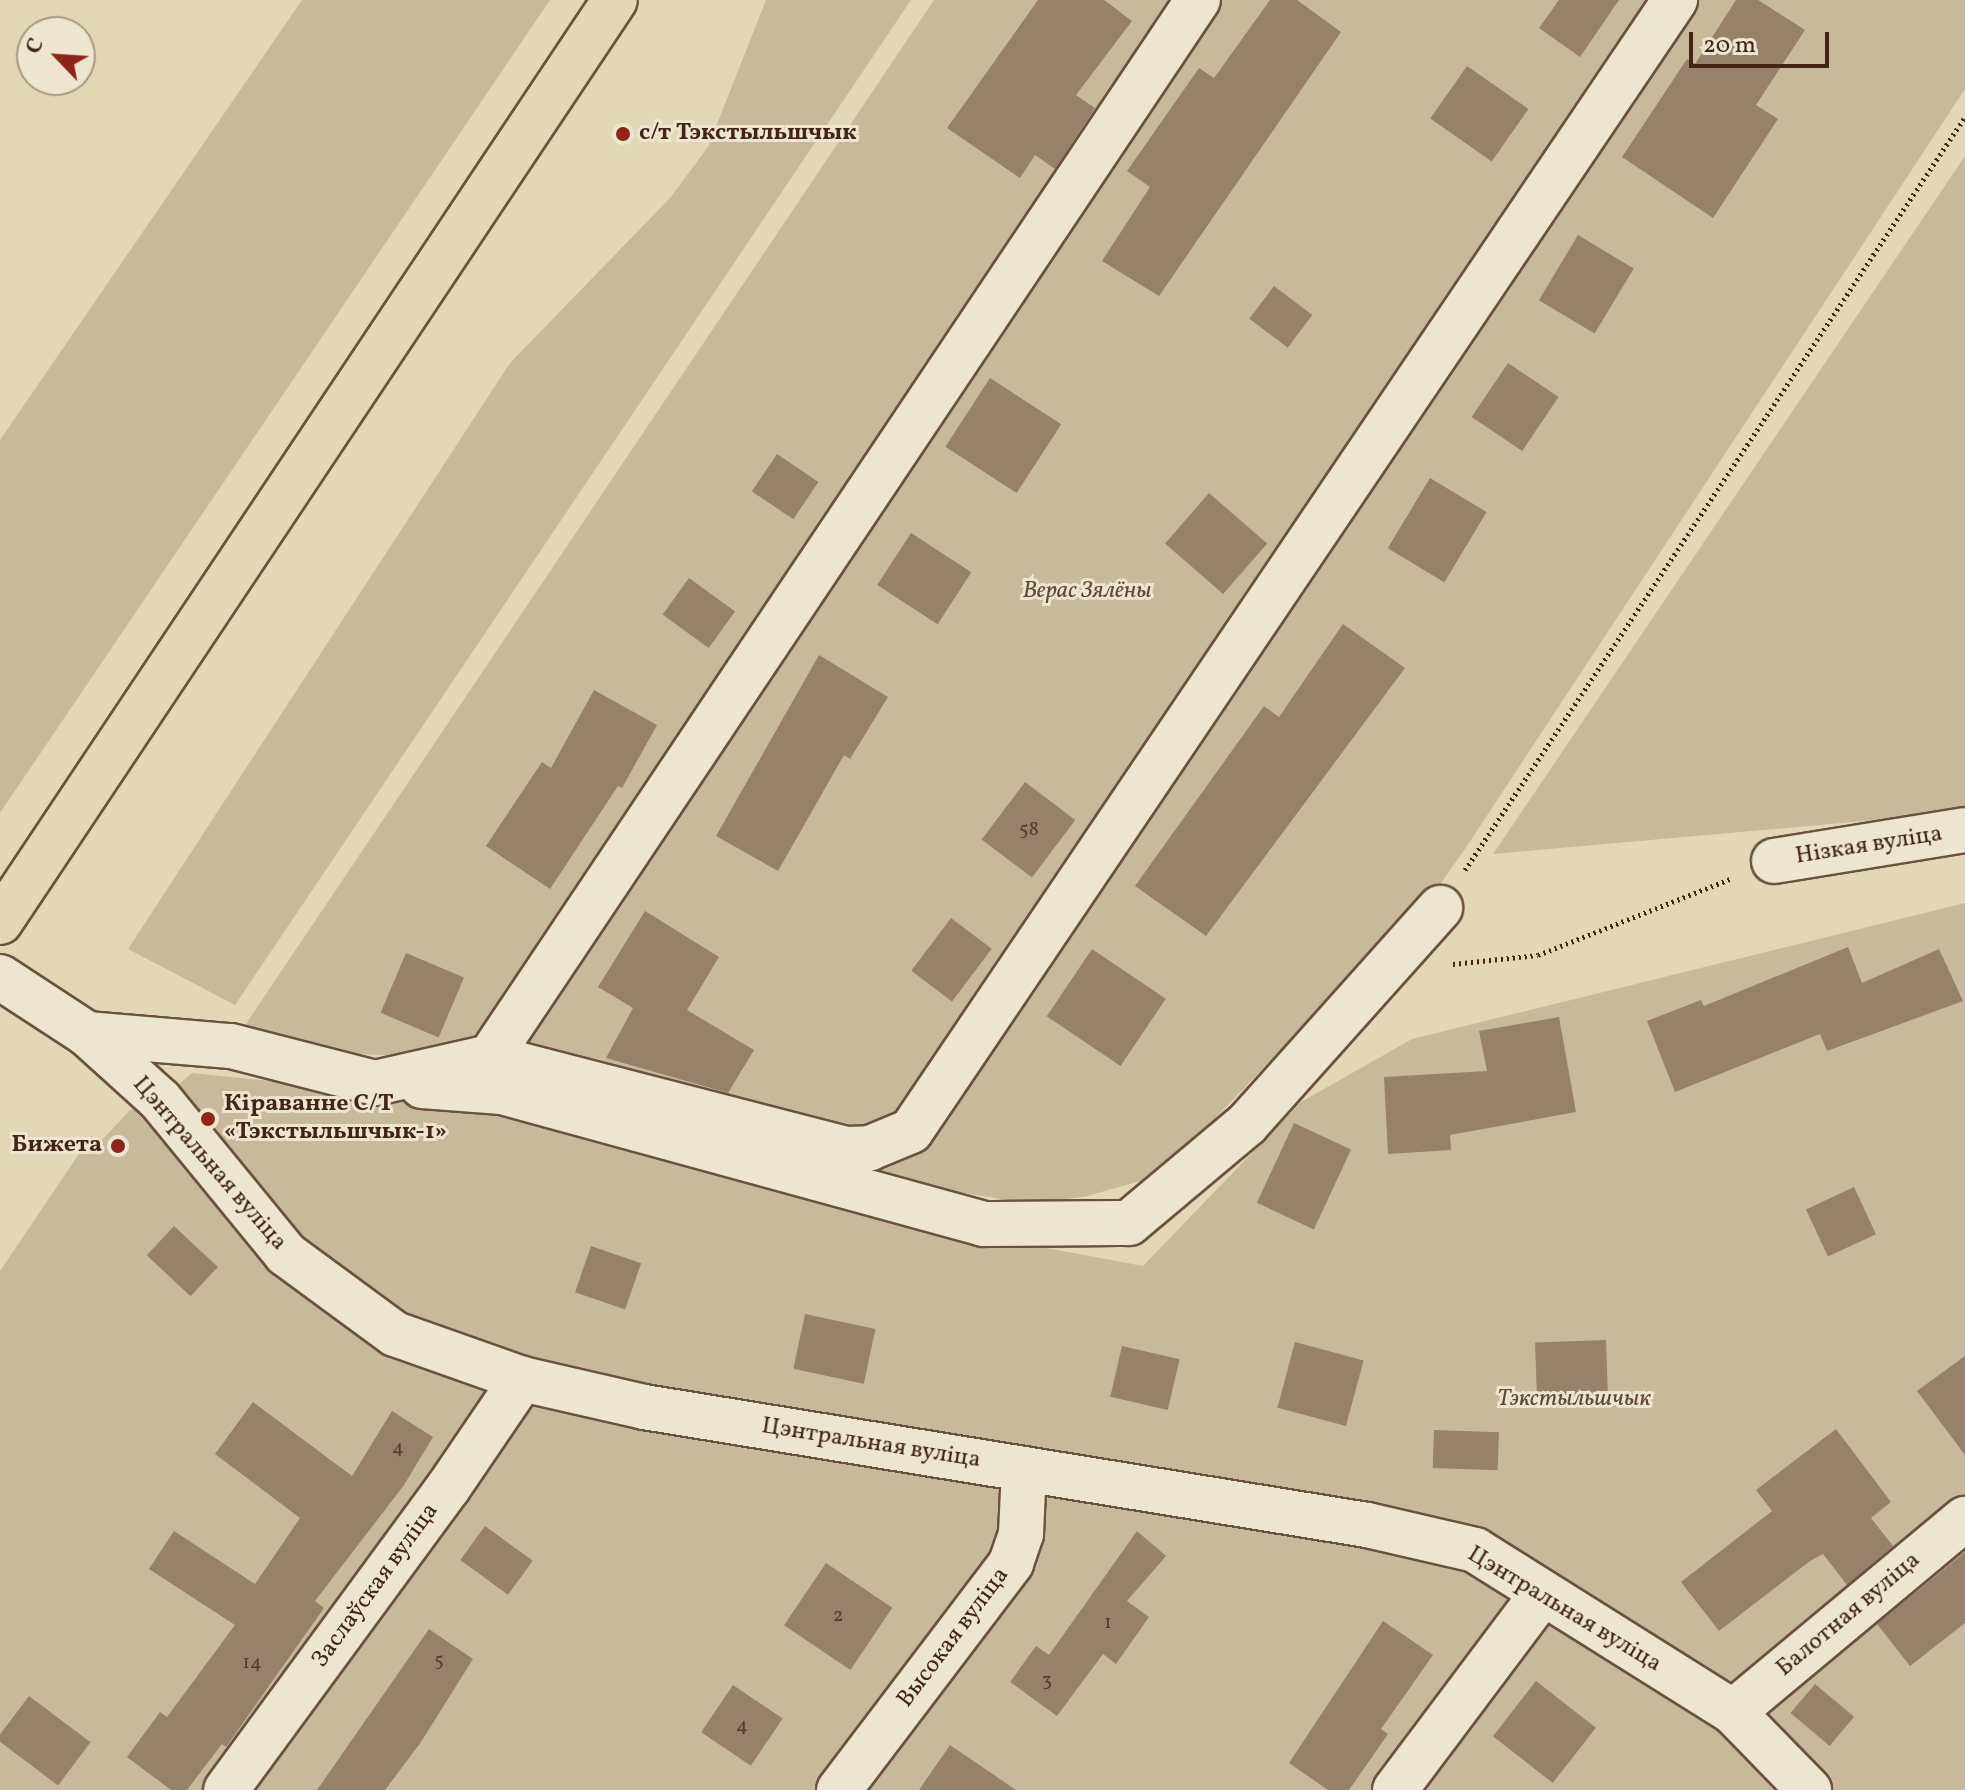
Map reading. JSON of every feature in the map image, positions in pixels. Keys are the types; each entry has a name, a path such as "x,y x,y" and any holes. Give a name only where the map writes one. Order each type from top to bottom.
{"main road":[{"path":"0,922 615,0"}],"street":[{"path":"490,1057 1198,0"},
{"path":"375,1083 490,1057 846,1149 870,1148 911,1131 1675,0"},
{"name":"Нізкая вуліца","path":"1774,861 1965,830"},
{"path":"87,1034 231,1046 375,1083 502,1092 669,1142 983,1224 1129,1223 1247,1124 1440,908"},
{"name":"Цэнтральная вуліца","path":"0,977 87,1034 160,1100 286,1254 395,1334 522,1379 644,1407 1367,1525 1475,1550 1733,1712 1809,1790"},
{"name":"Заслаўская вуліца","path":"226,1790 448,1488 522,1379"},
{"name":"Высокая вуліца","path":"839,1790 1011,1563 1021,1534 1024,1469"},
{"name":"Балотная вуліца","path":"1733,1712 1965,1519"},
{"path":"1395,1790 1543,1593"}],"path":[{"path":"1440,908 1965,117"},
{"path":"1392,960 1447,964 1538,955 1774,861"}],"green space":[{"path":"302,0 550,0 0,813 0,440"},
{"path":"766,0 911,0 235,1005 128,949 510,363 670,198 708,147"},
{"name":"Верас Зялёны","path":"934,0 1965,0 1965,89 1467,846 1371,983 1352,975 1161,1175 1084,1197 1024,1203 805,1166 477,1061 231,1046"},
{"path":"1965,156 1965,812 1493,854"},
{"name":"Тэкстыльшчык","path":"1965,903 1965,1790 0,1790 0,1271 91,1136 102,1140 130,1110 160,1100 192,1073 456,1100 844,1210 1143,1266 1301,1102 1412,1039"}],"building":[{"path":"1038,0 1104,0 1132,21 1076,95 1095,108 1055,169 1035,155 1020,178 947,128"},
{"path":"1270,0 1297,0 1341,32 1159,296 1102,261 1150,187 1127,171 1199,68 1214,78"},
{"path":"1559,0 1619,0 1580,57 1539,28"},
{"path":"1736,0 1758,0 1805,30 1756,105 1778,119 1713,218 1622,157 1687,59 1695,64"},
{"path":"1467,66 1528,109 1492,161 1430,118"},
{"path":"1578,235 1634,268 1595,334 1539,300"},
{"path":"1274,286 1312,315 1288,348 1249,319"},
{"path":"1508,363 1559,397 1522,451 1472,417"},
{"path":"990,378 1061,424 1017,493 945,447"},
{"path":"777,454 818,482 793,519 752,491"},
{"path":"1430,478 1487,512 1444,582 1388,548"},
{"path":"1209,493 1267,544 1223,594 1165,544"},
{"path":"911,533 971,572 938,624 877,585"},
{"path":"689,578 735,612 709,648 663,614"},
{"path":"1343,624 1405,668 1206,936 1135,886 1264,706 1279,717"},
{"path":"819,655 888,697 850,759 844,755 778,871 716,836"},
{"path":"594,690 657,725 622,788 618,786 550,889 486,846 542,762 551,768"},
{"path":"1025,782 1075,820 1032,877 982,840"},
{"path":"645,911 719,957 687,1010 754,1050 728,1093 606,1058 633,1008 598,987"},
{"path":"951,918 992,949 952,1001 911,971"},
{"path":"1848,947 1862,983 1939,949 1963,1001 1827,1051 1820,1034 1675,1092 1647,1021 1701,1000 1704,1006"},
{"path":"1092,949 1166,999 1120,1066 1047,1016"},
{"path":"406,953 464,978 439,1037 381,1013"},
{"path":"1559,1017 1576,1112 1450,1135 1451,1150 1388,1154 1384,1077 1487,1071 1479,1031"},
{"path":"1294,1123 1351,1150 1314,1229 1257,1203"},
{"path":"1854,1187 1876,1234 1828,1257 1806,1209"},
{"path":"174,1226 218,1267 191,1296 147,1255"},
{"path":"591,1246 641,1263 625,1310 575,1292"},
{"path":"805,1314 875,1329 864,1384 793,1369"},
{"path":"1606,1340 1608,1403 1537,1405 1535,1342"},
{"path":"1295,1342 1364,1360 1346,1426 1277,1408"},
{"path":"1122,1346 1179,1359 1168,1410 1110,1397"},
{"path":"1965,1356 1965,1455 1917,1391"},
{"path":"253,1402 352,1476 392,1411 433,1437 404,1485 315,1601 324,1608 226,1747 222,1744 187,1790 171,1790 127,1757 160,1712 167,1717 235,1625 149,1569 174,1531 255,1584 300,1518 215,1454"},
{"path":"1836,1429 1891,1502 1871,1518 1893,1546 1847,1585 1823,1554 1719,1631 1681,1582 1772,1511 1756,1490"},
{"path":"1434,1430 1499,1432 1498,1470 1433,1468"},
{"path":"485,1526 533,1561 508,1595 460,1560"},
{"path":"1137,1531 1166,1556 1127,1601 1149,1617 1116,1664 1103,1654 1057,1716 1010,1682 1036,1646 1049,1655"},
{"path":"1965,1552 1965,1623 1910,1666 1877,1624"},
{"path":"826,1563 892,1608 850,1670 784,1625"},
{"path":"1383,1621 1433,1655 1381,1729 1388,1734 1349,1790 1328,1790 1289,1763"},
{"path":"429,1629 473,1659 421,1742 385,1790 317,1790"},
{"path":"1536,1681 1596,1728 1553,1783 1493,1736"},
{"path":"1815,1684 1854,1717 1830,1746 1791,1713"},
{"path":"733,1685 783,1719 751,1766 701,1732"},
{"path":"29,1696 90,1742 58,1785 0,1742 0,1734"},
{"path":"950,1745 1016,1790 919,1790"}],"place":[{"name":"с/т Тэкстыльшчык","path":"623,134"},
{"name":"Кіраванне С/Т «Тэкстыльшчык-1»","path":"208,1119"},
{"name":"Бижета","path":"118,1146"}]}
